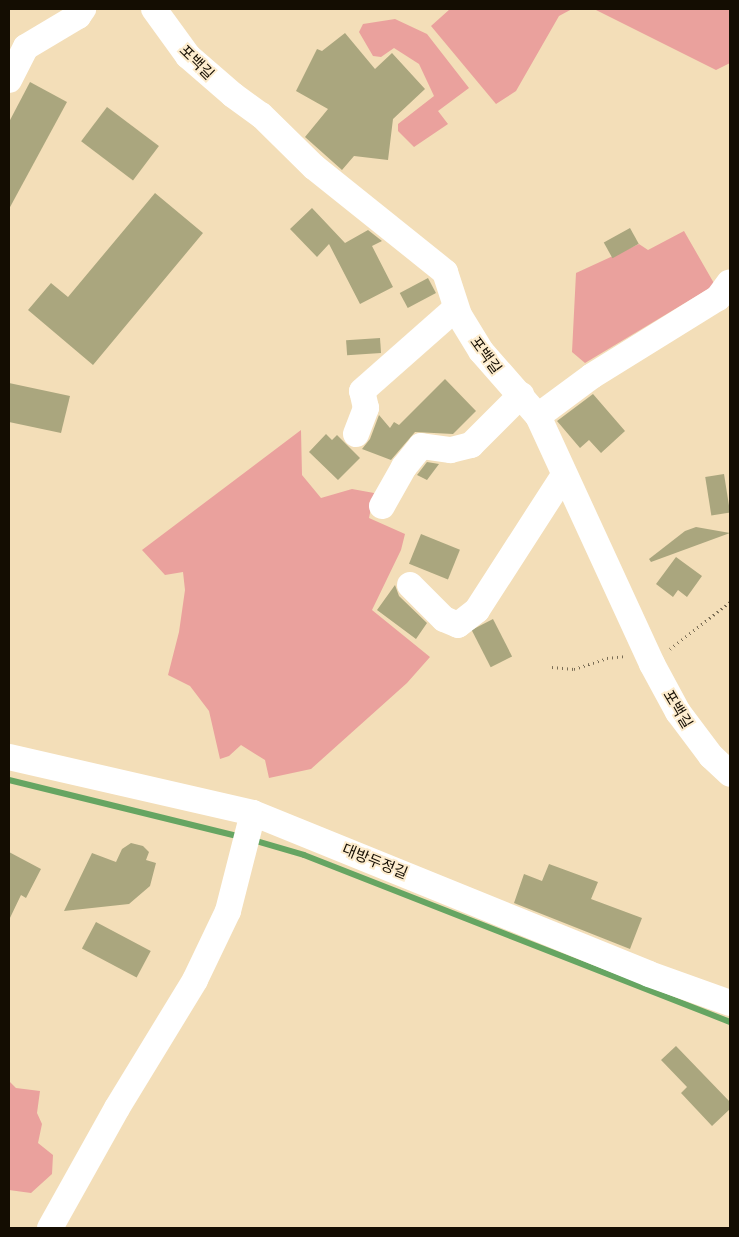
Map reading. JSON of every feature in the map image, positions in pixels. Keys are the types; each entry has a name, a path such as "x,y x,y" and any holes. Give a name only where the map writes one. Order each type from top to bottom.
{"street":[{"path":"9,80 26,47 78,16 83,9"},
{"name":"포백길","path":"154,9 188,56 233,95 261,115 314,168 445,272 456,308 492,366 538,416 650,659 695,737 730,774"},
{"path":"538,416 592,376 718,298 729,283"},
{"path":"356,434 366,408 362,391 456,308"},
{"path":"382,506 404,467 420,446 451,450 471,445 521,396"},
{"path":"410,585 444,619 458,624 477,610 564,475"},
{"name":"대방두정길","path":"9,757 248,830 730,1003"},
{"path":"50,1228 117,1108 195,980 228,910 248,830"}],"path":[{"path":"552,667 574,669 607,658 650,659 730,602"}],"shaded area":[{"path":"450,9 572,9 559,16 516,91 496,104 431,26"},
{"path":"594,9 730,9 730,63 716,70"},
{"path":"395,19 427,34 469,88 438,111 448,124 414,147 398,131 398,124 434,96 419,64 394,48 381,57 373,56 359,32 363,24"},
{"path":"684,231 715,285 585,363 572,352 576,273 639,244 648,250"},
{"path":"301,430 302,475 321,498 352,489 374,493 369,518 405,534 401,550 372,610 430,657 407,683 311,769 269,778 265,760 241,745 229,756 220,759 209,711 190,686 168,675 179,632 185,590 183,572 165,575 142,550"},
{"path":"9,1081 16,1088 40,1091 37,1113 42,1124 38,1143 53,1155 52,1174 31,1193 9,1190"}],"building":[{"path":"345,33 375,69 392,53 425,89 393,119 388,160 354,156 342,170 305,137 328,109 296,91 317,49 322,51"},
{"path":"30,82 67,102 9,209 9,122"},
{"path":"107,107 159,146 133,180 81,141"},
{"path":"155,193 203,233 93,365 28,310 51,283 68,297"},
{"path":"312,208 345,243 368,230 382,241 372,246 393,287 360,304 329,244 317,257 290,229"},
{"path":"630,228 639,244 612,258 604,243"},
{"path":"428,278 436,293 408,308 400,293"},
{"path":"380,338 381,353 347,355 346,340"},
{"path":"445,379 476,411 453,434 415,432 391,460 362,449 370,439 379,415 390,428 394,422 399,425"},
{"path":"9,383 70,396 61,433 9,422"},
{"path":"593,394 625,431 601,453 589,440 580,448 557,421"},
{"path":"326,434 332,440 337,435 360,458 338,480 309,452"},
{"path":"427,462 439,464 427,480 417,475"},
{"path":"724,474 730,513 711,515 705,477"},
{"path":"696,527 730,533 651,562 649,559 685,531"},
{"path":"421,534 460,550 448,579 409,564"},
{"path":"676,557 702,576 687,597 678,590 673,597 656,584"},
{"path":"395,585 399,596 427,623 416,639 377,610"},
{"path":"493,619 512,656 491,667 472,630"},
{"path":"131,843 143,846 149,852 146,860 156,863 150,886 129,904 64,911 92,853 116,862 122,849"},
{"path":"9,852 41,869 26,898 21,895 9,920"},
{"path":"549,864 598,882 591,899 642,918 630,949 514,903 524,874 542,881"},
{"path":"96,922 151,951 137,978 82,948"},
{"path":"676,1046 730,1102 730,1109 712,1126 681,1093 687,1087 661,1060"}],"waterway":[{"path":"9,780 241,837"},
{"path":"253,840 304,855 730,1022"}]}
